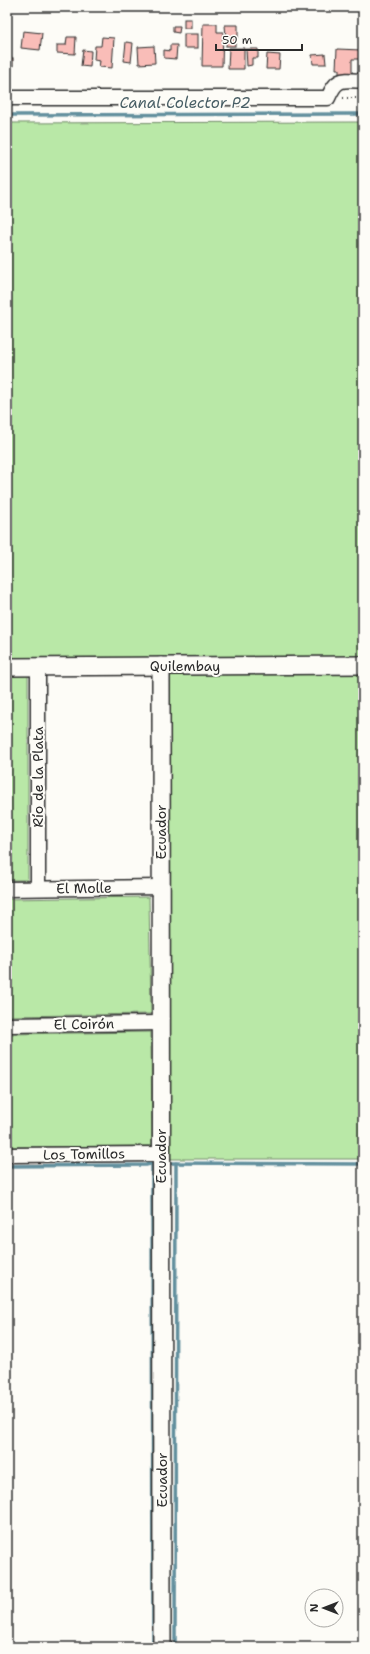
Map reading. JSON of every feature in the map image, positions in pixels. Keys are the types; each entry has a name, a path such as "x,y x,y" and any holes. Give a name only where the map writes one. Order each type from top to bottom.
{"street":[{"path":"7,98 328,98 333,86 339,81 363,81"},
{"name":"Quilembay","path":"7,667 363,665"},
{"name":"Ecuador","path":"161,666 162,1647"},
{"name":"Río de la Plata","path":"38,667 38,888"},
{"name":"El Molle","path":"7,889 161,887"},
{"name":"El Coirón","path":"7,1025 161,1023"},
{"name":"Los Tomillos","path":"7,1155 161,1154"}],"path":[{"path":"328,98 363,98"}],"green space":[{"path":"363,122 363,658 7,658 7,123"},
{"path":"363,671 363,1159 169,1159 169,674"},
{"path":"7,674 28,674 28,880 7,880"},
{"path":"149,897 151,1014 7,1016 7,899"},
{"path":"151,1032 152,1146 7,1147 7,1034"}],"building":[{"path":"184,19 191,19 191,28 184,28"},
{"path":"203,24 217,24 217,32 223,32 222,66 202,66"},
{"path":"225,25 238,25 238,37 226,37"},
{"path":"173,26 180,26 179,33 173,32"},
{"path":"23,31 42,33 40,50 21,48"},
{"path":"184,34 198,34 198,48 184,48"},
{"path":"67,37 76,37 75,54 57,53 57,45 66,45"},
{"path":"102,37 114,38 112,68 99,67 100,61 94,60 95,46 101,46"},
{"path":"226,38 235,38 235,46 226,46"},
{"path":"126,42 133,43 131,62 124,61"},
{"path":"170,45 177,45 176,59 164,58 164,50 170,51"},
{"path":"154,46 155,63 139,64 138,47"},
{"path":"229,48 244,48 244,69 228,69"},
{"path":"246,49 258,49 258,58 252,58 252,65 247,66"},
{"path":"337,49 361,50 361,59 352,59 352,76 339,75 339,69 336,69"},
{"path":"83,50 91,51 90,67 81,66"},
{"path":"267,54 280,55 279,69 266,69"},
{"path":"325,54 326,64 313,64 312,55"},
{"path":"7,58 13,58 13,66 7,66"}],"waterway":[{"name":"Canal Colector P2","path":"7,115 363,114"},
{"path":"7,1166 146,1165 154,1163"},
{"path":"166,1163 363,1164"},
{"path":"175,1647 176,1163"},
{"path":"152,1164 153,1647"}]}
